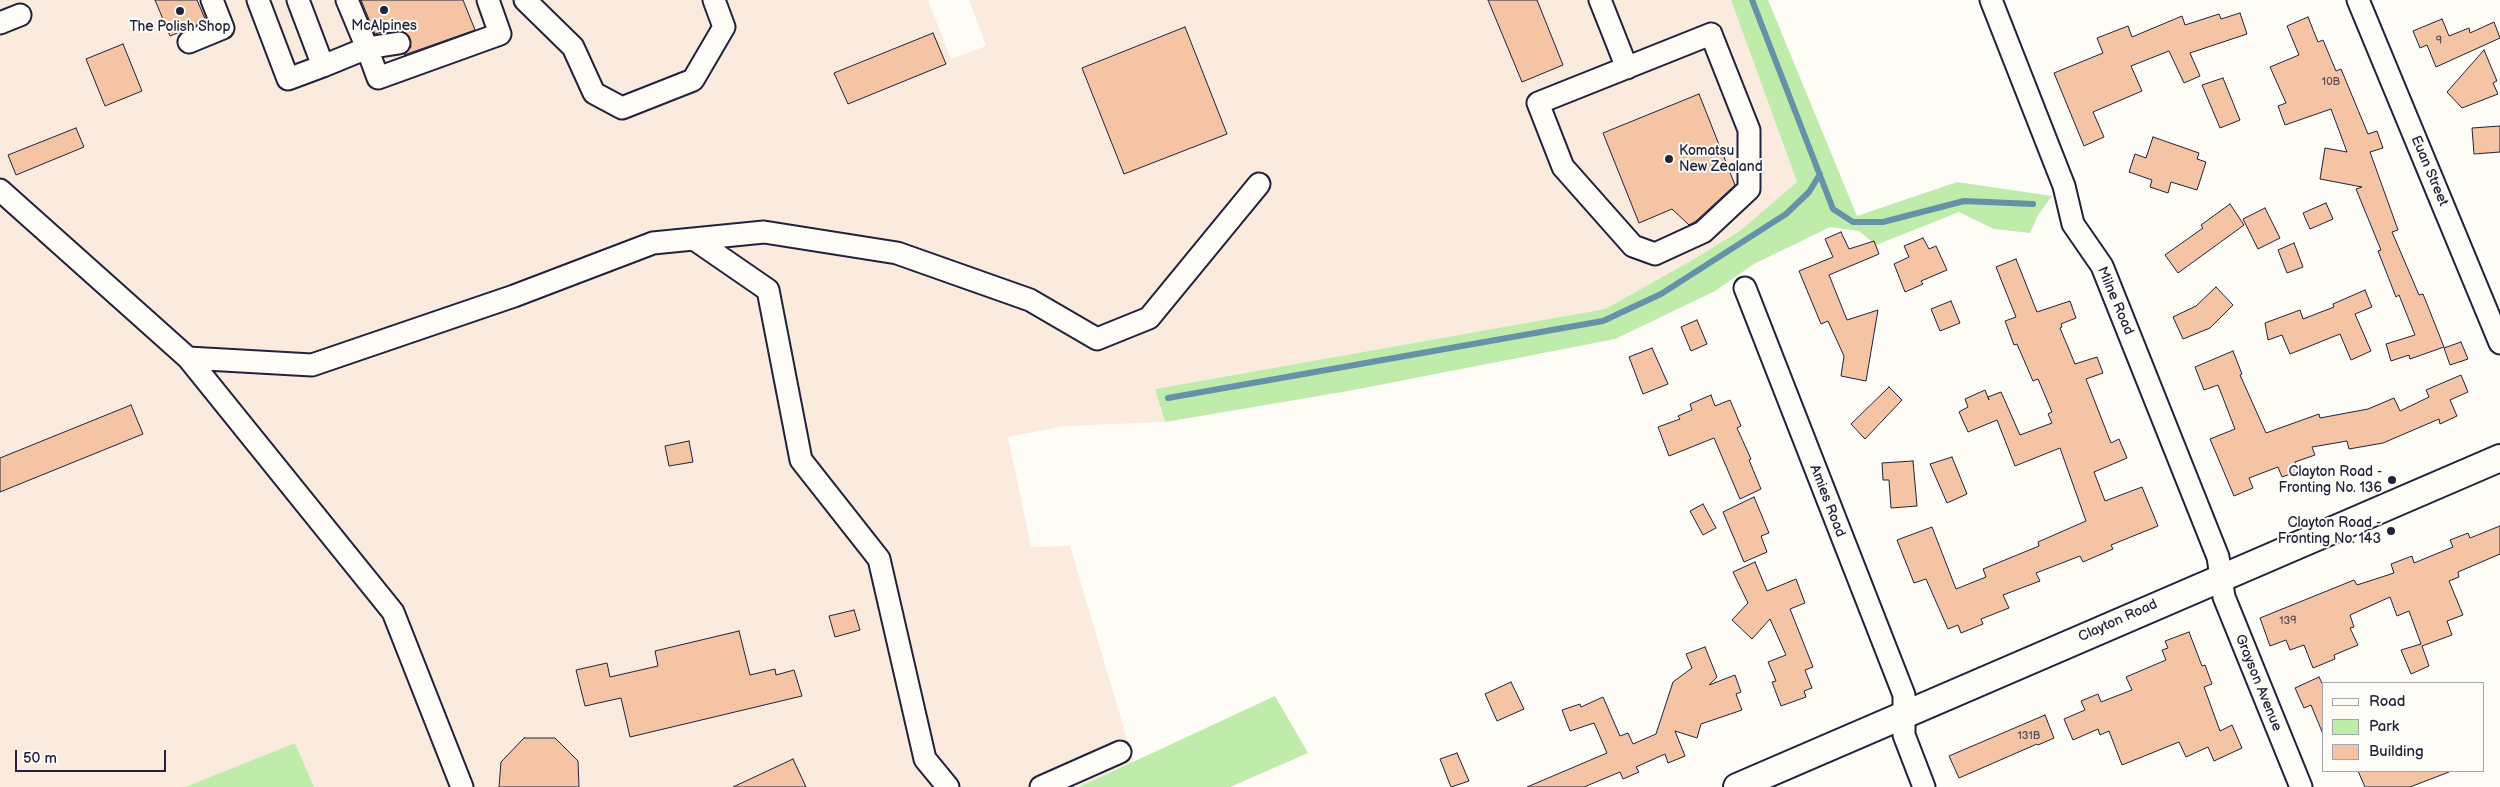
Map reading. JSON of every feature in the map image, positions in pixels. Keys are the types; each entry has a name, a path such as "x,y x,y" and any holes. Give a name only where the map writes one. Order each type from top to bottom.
{"main road":[{"name":"Clayton Road","path":"1738,787 2221,577 2305,544 2500,458"}],"street":[{"path":"189,42 223,28 212,0"},
{"path":"258,0 288,79 367,48 399,43"},
{"path":"298,0 323,66"},
{"path":"347,0 378,78 500,34 488,0"},
{"path":"525,0 573,47 594,93 622,108 693,80 724,27 714,0"},
{"path":"1600,0 1628,68"},
{"name":"Milne Road","path":"1991,0 2064,186 2073,224 2102,266 2218,556 2221,577"},
{"name":"Euan Street","path":"2358,0 2500,343"},
{"path":"0,23 20,14"},
{"path":"1711,34 1749,130 1749,189 1703,232 1655,254 1634,246 1563,167 1538,103 1628,68 1711,34"},
{"path":"188,358 312,364 514,296 652,243 764,232 897,253 1030,300 1097,339 1149,318 1259,184"},
{"path":"0,190 188,358 393,612 462,787"},
{"path":"694,239 768,290 801,460 879,559 925,759 948,787"},
{"name":"Amies Road","path":"1744,288 1904,695 1904,735 1924,787"},
{"name":"Grayson Avenue","path":"2221,577 2224,597 2301,787"},
{"path":"1041,787 1120,752"}],"shaded area":[{"path":"0,0 928,0 951,59 986,46 969,0 1731,0 1797,182 1741,230 1696,258 1605,309 1155,389 1165,422 1064,426 1008,437 1031,547 1070,546 1134,763 1079,787 314,787 295,743 185,787 0,787"}],"green space":[{"path":"1731,0 1768,0 1857,216 1957,182 2052,196 2038,215 2030,233 1994,229 1959,212 1876,245 1859,231 1830,227 1754,264 1715,291 1615,339 1348,391 1165,422 1155,389 1605,309 1696,258 1741,230 1797,182"},
{"path":"1275,696 1308,753 1230,787 1079,787"},
{"path":"295,743 314,787 185,787"}],"building":[{"name":"The Polish Shop","path":"155,0 197,0 206,21 170,36"},
{"path":"361,0 463,0 475,30 404,55 411,47 409,36 403,31 395,31 393,28 375,34"},
{"path":"1488,0 1537,0 1563,65 1522,82"},
{"path":"2240,13 2247,34 2190,53 2200,76 2184,83 2169,51 2131,66 2142,91 2093,112 2104,137 2084,146 2054,73 2103,53 2097,38 2128,26 2132,37 2182,16 2185,25 2219,14 2221,19"},
{"path":"2308,17 2318,42 2323,40 2336,71 2341,69 2368,134 2377,131 2383,148 2370,152 2398,230 2392,232 2419,295 2423,294 2444,347 2410,359 2409,355 2391,361 2386,344 2415,335 2399,295 2396,297 2378,251 2381,250 2356,189 2362,187 2320,179 2325,148 2347,152 2331,109 2285,125 2278,106 2286,103 2270,67 2299,55 2287,26"},
{"path":"2442,19 2449,36 2469,28 2470,33 2494,22 2500,38 2436,67 2427,45 2420,48 2413,31"},
{"path":"1185,27 1227,134 1124,174 1082,68"},
{"path":"933,33 946,64 848,104 834,73"},
{"path":"123,44 142,91 105,106 86,59"},
{"path":"2484,50 2497,81 2493,83 2498,94 2462,108 2447,92"},
{"path":"2223,78 2240,120 2220,128 2202,85"},
{"name":"Komatsu New Zealand","path":"1699,94 1735,185 1696,221 1689,225 1672,209 1639,223 1603,133"},
{"path":"2500,126 2500,152 2474,154 2472,128"},
{"path":"76,128 84,147 16,175 8,155"},
{"path":"2153,137 2199,153 2197,159 2206,162 2197,190 2171,182 2168,193 2150,187 2152,180 2129,172 2135,154 2146,158"},
{"path":"2326,203 2333,219 2310,229 2303,213"},
{"path":"2230,204 2244,225 2178,273 2165,255 2203,228 2201,225"},
{"path":"2265,208 2280,238 2258,249 2243,219"},
{"path":"1841,232 1849,249 1874,241 1879,254 1829,275 1847,320 1878,310 1866,381 1841,376 1844,356 1828,321 1821,324 1799,271 1833,257 1825,239"},
{"path":"1923,238 1929,249 1936,246 1947,270 1921,281 1923,284 1905,292 1894,264 1909,257 1904,246"},
{"path":"2294,243 2303,267 2287,273 2278,250"},
{"path":"2016,259 2037,312 2070,301 2076,318 2061,324 2062,327 2060,328 2075,364 2097,357 2103,373 2086,379 2111,443 2119,439 2127,458 2094,472 2105,501 2142,487 2158,526 2111,545 2113,549 2083,562 2080,556 2036,573 2040,581 2003,595 2009,608 1981,619 1983,624 1961,633 1958,625 1948,629 1926,579 1914,583 1897,540 1932,527 1956,589 1986,577 1983,569 2039,546 2038,542 2086,521 2060,448 2015,466 1997,420 1968,432 1959,412 1968,407 1965,399 1985,390 1989,400 1988,397 2001,392 2020,435 2052,423 2048,414 2052,412 2038,379 2033,381 2017,344 2014,345 2005,321 2016,317 1996,267"},
{"path":"2216,287 2233,305 2210,328 2183,339 2173,317 2196,306"},
{"path":"2365,290 2372,307 2355,314 2371,351 2351,360 2340,334 2290,354 2282,335 2268,340 2265,323 2300,310 2303,319 2334,307 2333,304"},
{"path":"1951,301 1960,323 1940,331 1931,309"},
{"path":"1697,320 1707,344 1691,351 1681,327"},
{"path":"2461,342 2468,359 2450,365 2444,348"},
{"path":"1652,348 1668,384 1643,394 1629,357"},
{"path":"2233,351 2242,374 2240,375 2266,433 2319,414 2320,418 2368,409 2394,398 2400,411 2429,397 2426,390 2461,375 2468,392 2450,400 2457,416 2440,424 2439,419 2383,443 2349,449 2347,441 2312,447 2315,455 2295,462 2299,471 2282,477 2278,467 2249,478 2253,488 2234,496 2210,439 2235,429 2218,385 2204,390 2195,367"},
{"path":"1889,387 1902,400 1865,439 1851,424"},
{"path":"1711,395 1715,406 1730,400 1741,426 1737,428 1751,459 1749,460 1761,489 1740,499 1714,438 1669,456 1658,427 1680,419 1678,416 1692,410 1690,404"},
{"path":"131,405 143,434 0,492 0,458"},
{"path":"689,441 693,462 669,466 665,446"},
{"path":"1952,457 1967,494 1947,503 1930,464"},
{"path":"1913,461 1917,506 1891,508 1889,480 1883,480 1882,463"},
{"path":"1754,497 1769,533 1761,536 1767,552 1744,562 1723,512"},
{"path":"1703,504 1716,528 1703,535 1690,511"},
{"path":"2500,526 2500,554 2458,572 2459,577 2449,581 2463,615 2447,621 2452,635 2422,646 2429,666 2411,674 2401,650 2421,644 2409,611 2397,616 2390,597 2350,615 2354,627 2350,628 2358,645 2334,655 2335,659 2313,668 2304,645 2290,650 2286,640 2270,646 2260,618 2354,580 2357,585 2394,573 2391,564 2412,556 2414,563 2453,547 2450,540 2468,533 2470,538"},
{"path":"1755,562 1767,591 1796,579 1805,603 1790,609 1813,667 1805,670 1812,688 1804,691 1806,697 1781,706 1772,682 1776,681 1768,662 1786,655 1770,619 1752,639 1732,620 1748,603 1733,572"},
{"path":"854,610 860,630 835,637 829,616"},
{"path":"739,631 750,675 775,669 776,675 794,670 802,696 630,737 621,698 585,706 576,670 607,663 610,677 658,666 655,651"},
{"path":"2189,632 2202,666 2205,665 2212,684 2204,687 2220,731 2232,725 2242,748 2214,761 2208,747 2186,757 2179,742 2122,765 2109,731 2100,735 2098,729 2073,740 2064,719 2085,710 2081,701 2098,694 2101,702 2132,690 2126,677 2166,660 2162,650 2168,648 2165,641"},
{"path":"1705,647 1717,677 1709,685 1735,675 1741,692 1736,694 1742,710 1701,724 1697,738 1675,731 1685,756 1668,763 1665,754 1636,767 1639,772 1623,779 1620,772 1584,787 1527,787 1607,753 1594,723 1570,731 1562,710 1580,704 1581,707 1603,697 1620,736 1628,733 1633,744 1656,734 1673,682 1692,668 1686,654"},
{"path":"2319,677 2322,683 2322,732 2311,705 2304,708 2295,688"},
{"path":"1511,682 1524,709 1497,721 1485,694"},
{"path":"2045,715 2054,738 1959,778 1949,756"},
{"path":"524,738 555,738 578,761 579,787 499,787 501,762"},
{"path":"1457,753 1469,781 1451,787 1440,759"},
{"path":"793,759 806,787 733,787"},
{"path":"2358,772 2449,772 2410,787 2365,787"}],"waterway":[{"path":"1752,0 1833,209 1853,222 1883,222 1964,201 2033,204"},
{"path":"1168,398 1603,321 1661,294 1786,214 1809,192 1820,174"}],"place":[{"name":"McAlpines","path":"384,10"},
{"name":"The Polish Shop","path":"180,11"},
{"name":"Komatsu New Zealand","path":"1669,159"},
{"name":"Clayton Road - Fronting No. 136","path":"2392,480"},
{"name":"Clayton Road - Fronting No. 143","path":"2391,531"}]}
